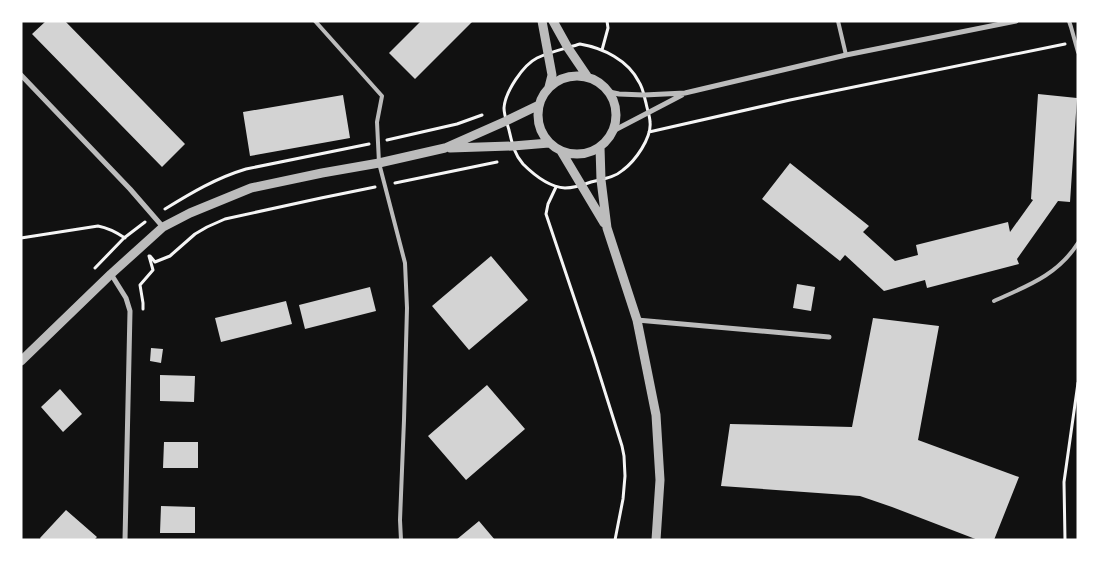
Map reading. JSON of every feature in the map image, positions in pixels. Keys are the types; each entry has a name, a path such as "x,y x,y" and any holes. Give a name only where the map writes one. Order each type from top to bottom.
{"street":[{"path":"542,21 552,75 549,87"},
{"path":"553,21 587,76"},
{"path":"609,92 644,95 684,93 846,55 1016,21"},
{"path":"21,75 163,226"},
{"path":"580,75 587,76 599,82 609,92 616,108 616,118 610,137 600,147 585,153 574,154 561,150 545,138 539,124 539,105 541,98 549,87 560,79 580,75"},
{"path":"613,131 684,93"},
{"path":"21,361 163,226 251,188 444,148 539,105"},
{"path":"444,148 550,143"},
{"path":"600,147 601,180 607,228 638,320 656,415 660,480 656,540"},
{"path":"561,150 607,228"},
{"path":"111,274 126,298 130,311 125,540"},
{"path":"638,320 829,338"}],"lane":[{"path":"315,21 382,96 377,122 379,163 405,263 407,308 400,520 401,540"},
{"path":"838,21 846,55"},
{"path":"1069,21 1078,52"},
{"path":"994,301 1031,284 1057,268 1072,253 1078,243"}],"path":[{"path":"602,50 608,28 607,21"},
{"path":"650,132 790,100 1075,42"},
{"path":"580,44 593,46 617,58 628,66 638,80"},
{"path":"504,107 511,87 531,62 538,57"},
{"path":"611,177 622,171 633,160 650,132 650,122"},
{"path":"517,157 546,183 556,186 546,214 594,357 624,456 623,498 615,540"},
{"path":"21,238 98,226 106,227 124,238 137,250 149,255 156,262 170,256 195,234 225,219 498,161"},
{"path":"1065,540 1064,482 1078,383"}],"building":[{"path":"46,21 65,21 185,144 162,167 32,34"},
{"path":"421,21 473,21 415,79 389,53"},
{"path":"1038,94 1077,98 1070,202 1058,201 1017,259 1019,264 927,288 925,280 884,291 845,255 840,261 762,199 790,163 869,226 863,232 895,261 918,255 916,245 1008,222 1010,232 1033,200 1031,199"},
{"path":"343,95 350,138 250,156 243,112"},
{"path":"491,256 528,300 469,350 432,306"},
{"path":"797,284 815,287 811,311 793,308"},
{"path":"370,287 376,311 305,329 299,305"},
{"path":"286,301 292,324 221,342 215,318"},
{"path":"873,318 939,326 918,440 1019,477 994,540 978,540 860,496 721,486 730,424 852,427"},
{"path":"151,348 163,349 161,363 150,361"},
{"path":"160,375 195,376 194,402 160,401"},
{"path":"487,385 525,429 466,480 428,436"},
{"path":"60,389 82,414 63,432 41,407"},
{"path":"164,442 198,442 198,468 163,468"},
{"path":"161,506 195,507 195,533 160,533"},
{"path":"66,510 97,537 94,540 41,540 40,538"},
{"path":"479,521 495,540 456,540"}]}
